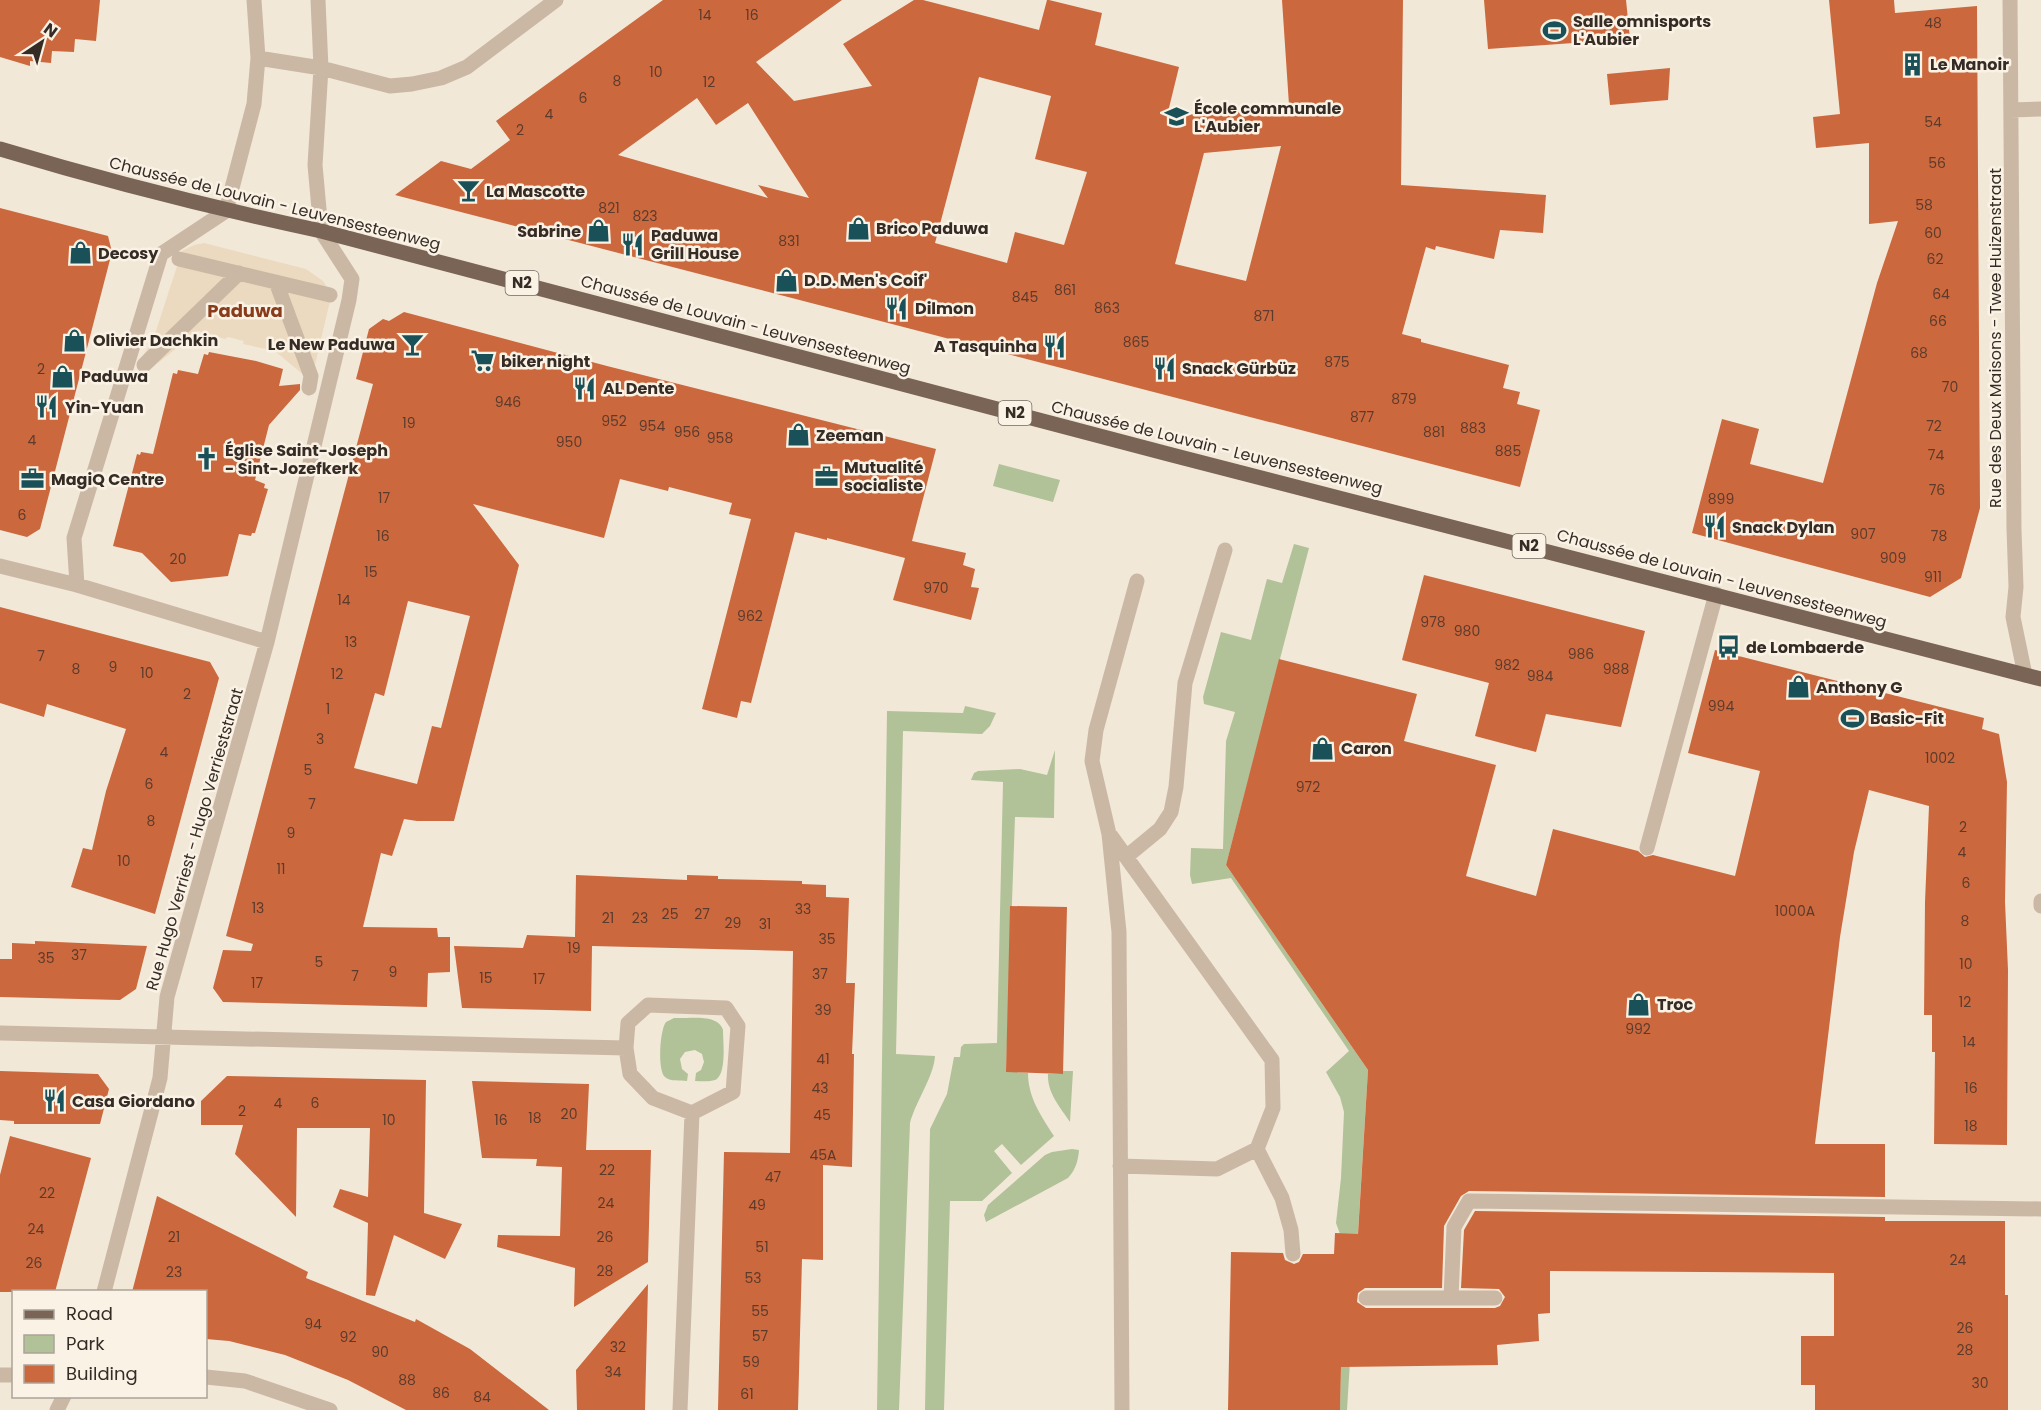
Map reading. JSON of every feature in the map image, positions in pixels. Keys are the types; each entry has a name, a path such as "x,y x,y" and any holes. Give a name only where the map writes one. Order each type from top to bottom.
{"main road":[{"name":"Chaussée de Louvain - Leuvensesteenweg","path":"0,149 226,211 321,231 1172,455 2041,679"}],"street":[{"path":"77,585 74,538 161,254 226,211 254,104 258,58 254,0"},
{"path":"318,0 321,68 315,165 321,231"},
{"path":"258,58 321,68 390,86 412,84 441,78 467,66 556,0"},
{"name":"Rue des Deux Maisons - Twee Huizenstraat","path":"2010,0 2016,586 2013,617 2025,675"},
{"path":"2011,110 2041,109"},
{"name":"Rue Hugo Verriest - Hugo Verrieststraat","path":"105,1290 160,1078 167,997 267,642 346,316 352,279 321,231"},
{"path":"179,259 330,295"},
{"path":"144,365 239,273"},
{"path":"276,282 311,376 309,388"},
{"path":"1126,857 1160,829 1171,812 1176,788 1185,683 1225,550"},
{"path":"0,566 77,585 267,642"},
{"path":"1122,1410 1119,932 1110,834 1092,761 1096,730 1137,582"},
{"path":"1647,848 1716,594"},
{"path":"1110,834 1272,1060 1273,1108 1257,1149 1216,1169 1120,1166"},
{"path":"2041,901 2041,906"},
{"path":"648,1005 726,1008 738,1026 733,1092 692,1113 654,1098 630,1074 626,1048 628,1023 648,1005"},
{"path":"0,1033 626,1048"},
{"path":"680,1410 692,1113"},
{"path":"1257,1149 1282,1197 1291,1230 1293,1254"},
{"path":"1451,1298 1454,1227 1469,1201 2041,1209"},
{"path":"1366,1298 1494,1298"},
{"path":"207,1377 245,1381 330,1410"}],"green space":[{"path":"999,464 1060,480 1053,502 993,486"},
{"path":"1294,544 1309,548 1226,865 1368,1070 1347,1410 1340,1410 1343,1255 1336,1223 1344,1112 1340,1097 1326,1072 1349,1051 1231,878 1192,884 1190,875 1191,848 1223,849 1226,741 1235,712 1204,704 1203,697 1221,632 1251,640 1267,579 1282,583"},
{"path":"965,706 996,713 990,726 982,734 903,731 896,1054 935,1056 932,1072 910,1123 899,1410 877,1410 887,711 963,713"},
{"path":"1055,750 1054,818 1015,817 1006,1071 1028,1073 1033,1098 1054,1136 1021,1165 1002,1144 994,1151 1012,1173 982,1201 950,1201 944,1410 925,1410 930,1129 947,1094 954,1057 960,1057 961,1047 964,1044 997,1043 1003,782 971,780 974,773 978,771 1020,769 1047,775"},
{"path":"674,1018 709,1019 720,1025 723,1030 723,1065 719,1077 715,1080 695,1081 696,1073 701,1070 704,1062 702,1054 695,1050 685,1052 680,1059 682,1069 688,1074 687,1081 667,1079 662,1073 660,1058 664,1026 666,1022"},
{"path":"1063,1071 1073,1071 1070,1122 1055,1100 1048,1081 1048,1074 1063,1074"},
{"path":"1072,1149 1079,1150 1079,1154 1075,1168 1068,1178 986,1222 984,1215 988,1205 1045,1155"}],"shaded area":[{"path":"204,243 306,269 323,281 330,301 315,365 306,377 275,351 243,344 244,341 228,337 225,339 198,331 148,371 140,360 153,340 182,251"}],"building":[{"path":"0,0 100,0 96,41 75,39 74,52 52,51 51,63 30,61 30,66 0,57"},
{"path":"663,0 842,0 756,62 794,101 872,86 843,44 914,0 923,0 1039,30 1047,0 1049,0 1102,13 1095,45 1179,67 1167,116 1289,105 1282,0 1403,0 1401,185 1546,195 1543,233 1500,230 1494,259 1436,246 1435,250 1426,247 1402,334 1421,339 1421,342 1509,365 1503,388 1520,392 1517,404 1540,410 1520,487 395,195 441,161 471,169 510,140 496,121","holes":["979,77 1051,96 1035,159 1087,172 1064,245 1015,232 1007,263 935,243","697,98 716,125 748,103 809,198 758,185 768,198 618,155","1281,146 1246,281 1175,264 1204,153"]},
{"name":"Salle omnisports L'Aubier","path":"1484,0 1626,0 1630,39 1488,49"},
{"path":"1829,0 1894,0 1895,13 1977,6 1980,508 1961,578 1930,597 1692,533 1722,419 1759,429 1750,464 1823,483 1877,283 1898,221 1869,224 1869,143 1816,148 1813,117 1840,114"},
{"path":"1670,68 1668,100 1610,105 1607,74"},
{"path":"0,208 108,236 112,252 40,529 27,537 0,530"},
{"path":"404,312 936,449 912,541 966,553 963,565 975,569 971,587 979,588 971,620 893,600 905,558 795,532 751,703 741,701 737,718 702,709 751,519 729,514 732,503 669,487 668,491 620,479 604,538 473,504 519,565 454,821 404,819 392,856 381,853 363,927 437,928 438,937 450,937 450,972 428,973 427,1007 223,1002 213,988 223,950 251,951 253,944 226,936 373,384 356,379 369,329 383,319 389,321","holes":["408,601 470,616 441,728 432,726 417,784 354,768 375,693 384,696"]},
{"name":"Église Saint-Joseph - Sint-Jozefkerk","path":"209,352 283,369 279,386 300,384 300,390 269,425 255,480 265,484 264,488 268,489 255,533 251,536 239,534 228,576 171,582 142,553 113,546 137,454 140,455 141,452 153,454 173,373 177,374 178,370 198,374 204,354 208,355"},
{"path":"1424,575 1645,631 1621,727 1546,714 1536,752 1475,736 1489,683 1402,660"},
{"path":"0,607 210,662 219,678 155,914 71,887 83,848 92,850 106,791 126,729 47,704 44,717 0,703"},
{"path":"1715,650 1984,718 1982,729 1999,734 2007,782 2005,902 2008,970 2007,1145 1934,1144 1935,1052 1932,1052 1932,1015 1924,1015 1929,806 1869,790 1854,852 1840,937 1815,1144 1885,1144 1885,1197 1469,1191 1461,1196 1444,1226 1442,1288 1365,1288 1358,1293 1357,1302 1366,1308 1495,1308 1500,1306 1505,1297 1499,1289 1461,1288 1464,1230 1475,1211 1885,1217 1885,1221 2005,1221 2005,1295 2008,1295 2008,1410 1815,1410 1815,1385 1801,1385 1801,1336 1834,1336 1834,1273 1550,1271 1550,1313 1538,1314 1539,1341 1497,1345 1498,1365 1341,1367 1340,1410 1228,1410 1231,1252 1283,1253 1285,1260 1294,1264 1299,1262 1303,1254 1334,1254 1335,1233 1358,1234 1368,1070 1226,865 1279,659 1417,694 1404,741 1496,765 1466,876 1536,896 1553,829 1638,851 1645,857 1653,855 1735,876 1760,771 1688,753"},
{"path":"576,875 687,880 687,875 718,876 718,879 802,881 802,884 826,885 826,897 849,898 846,983 855,983 852,1054 854,1054 852,1167 823,1165 823,1260 802,1259 798,1410 718,1410 724,1152 790,1153 793,951 592,946 591,1011 462,1008 454,946 523,948 527,935 575,937"},
{"path":"1010,906 1067,907 1063,1074 1006,1072"},
{"path":"35,941 147,946 136,989 120,1000 0,997 0,959 12,959 12,943 35,944"},
{"path":"0,1071 98,1074 109,1089 100,1124 14,1124 14,1121 0,1120"},
{"path":"227,1076 426,1080 424,1213 462,1224 445,1259 394,1235 375,1296 366,1295 368,1223 333,1207 340,1189 368,1197 370,1128 297,1128 296,1217 235,1154 243,1125 201,1125 201,1101"},
{"path":"472,1081 589,1084 586,1150 651,1150 648,1262 574,1307 575,1268 497,1247 498,1235 560,1236 562,1167 536,1166 537,1159 482,1158"},
{"path":"10,1136 91,1158 56,1290 0,1292 0,1175"},
{"path":"157,1196 308,1272 306,1278 415,1322 416,1319 470,1349 549,1410 406,1410 348,1380 285,1355 229,1341 207,1339 207,1290 133,1290"},
{"path":"648,1284 645,1410 577,1410 576,1370"}],"place":[{"name":"Salle omnisports L'Aubier","path":"1555,30"},
{"name":"Le Manoir","path":"1912,64"},
{"name":"École communale L'Aubier","path":"1176,117"},
{"name":"La Mascotte","path":"468,191"},
{"name":"Brico Paduwa","path":"858,228"},
{"name":"Sabrine","path":"599,231"},
{"name":"Paduwa Grill House","path":"633,244"},
{"name":"Decosy","path":"80,253"},
{"name":"D.D. Men's Coif'","path":"786,280"},
{"name":"Dilmon","path":"897,308"},
{"name":"Olivier Dachkin","path":"75,340"},
{"name":"Le New Paduwa","path":"413,344"},
{"name":"A Tasquinha","path":"1055,346"},
{"name":"biker night","path":"483,361"},
{"name":"Snack Gürbüz","path":"1164,368"},
{"name":"Paduwa","path":"63,376"},
{"name":"AL Dente","path":"585,388"},
{"name":"Yin-Yuan","path":"47,407"},
{"name":"Zeeman","path":"798,435"},
{"name":"Église Saint-Joseph - Sint-Jozefkerk","path":"207,459"},
{"name":"Mutualité socialiste","path":"826,476"},
{"name":"MagiQ Centre","path":"33,479"},
{"name":"Snack Dylan","path":"1714,527"},
{"name":"de Lombaerde","path":"1728,647"},
{"name":"Anthony G","path":"1798,687"},
{"name":"Basic-Fit","path":"1852,718"},
{"name":"Caron","path":"1323,748"},
{"name":"Troc","path":"1639,1004"},
{"name":"Casa Giordano","path":"54,1101"}],"district":[{"name":"Paduwa","path":"245,311"}]}
